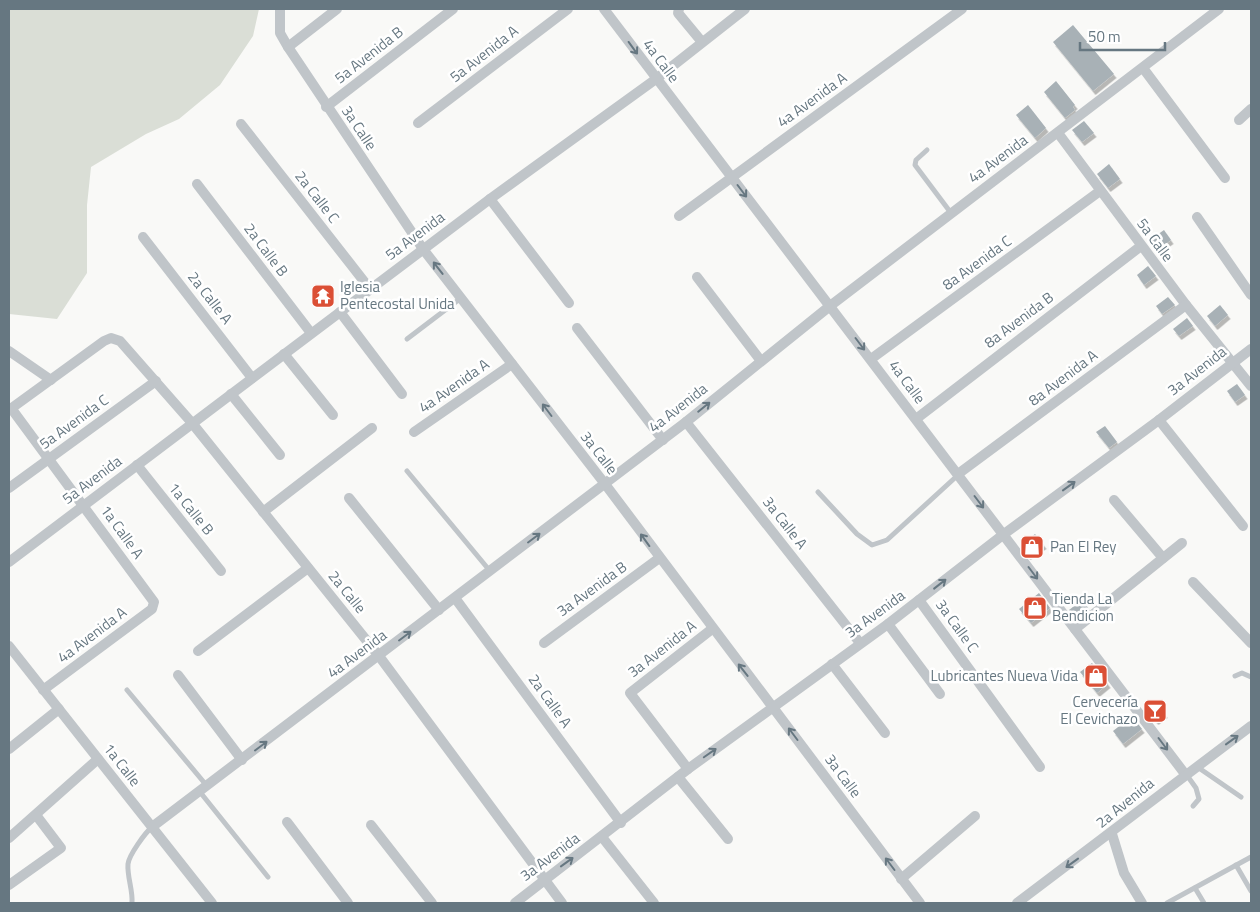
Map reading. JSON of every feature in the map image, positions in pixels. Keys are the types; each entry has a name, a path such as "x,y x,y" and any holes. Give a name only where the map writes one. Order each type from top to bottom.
{"street":[{"name":"3a Calle","path":"280,9 280,33 326,107 423,249 604,484 658,559 920,903"},
{"path":"288,46 337,9"},
{"name":"5a Avenida B","path":"326,107 453,9"},
{"name":"5a Avenida A","path":"418,123 568,9"},
{"name":"4a Calle","path":"604,9 1185,774"},
{"path":"679,9 678,13 702,42"},
{"name":"5a Avenida","path":"9,562 423,249 656,79 745,9"},
{"name":"4a Avenida A","path":"679,216 962,9"},
{"name":"4a Avenida","path":"152,827 663,440 830,306 1219,9"},
{"path":"1143,68 1225,178"},
{"path":"1239,120 1251,109"},
{"name":"2a Calle C","path":"241,124 370,289"},
{"name":"5a Calle","path":"1058,133 1186,305 1251,386"},
{"name":"2a Calle B","path":"197,184 311,333"},
{"name":"8a Avenida C","path":"871,360 1100,191"},
{"path":"490,199 569,303"},
{"path":"1197,217 1251,295"},
{"name":"2a Calle A","path":"143,237 252,378"},
{"name":"8a Avenida B","path":"916,419 1141,246"},
{"path":"697,278 761,362"},
{"name":"8a Avenida A","path":"958,474 1186,305"},
{"path":"340,312 402,394"},
{"path":"577,328 663,440"},
{"name":"2a Calle","path":"51,380 104,341 111,338 120,341 192,423 379,656 562,903"},
{"name":"3a Avenida","path":"515,903 688,769 888,624 1004,534 1159,420 1231,362 1251,349"},
{"path":"9,351 51,380 10,409"},
{"path":"284,354 333,415"},
{"name":"4a Avenida A","path":"414,432 512,364"},
{"name":"5a Avenida C","path":"9,488 156,381"},
{"path":"231,394 280,455"},
{"name":"1a Calle A","path":"10,409 49,458 154,602"},
{"path":"1159,420 1243,526"},
{"name":"3a Calle A","path":"686,422 860,643"},
{"path":"263,512 372,428"},
{"name":"1a Calle B","path":"137,465 221,571"},
{"path":"349,498 439,610"},
{"path":"1114,500 1164,558"},
{"path":"1075,629 1182,543"},
{"name":"3a Avenida B","path":"544,644 658,559"},
{"path":"198,651 308,568"},
{"path":"1193,582 1251,642"},
{"name":"2a Calle A","path":"455,598 620,823"},
{"name":"3a Calle C","path":"919,600 1040,767"},
{"name":"4a Avenida A","path":"43,690 152,609 154,602"},
{"path":"888,624 940,694"},
{"name":"3a Avenida A","path":"688,769 630,693 712,629"},
{"name":"1a Calle","path":"9,646 212,903"},
{"path":"832,664 885,733"},
{"path":"178,675 242,760"},
{"path":"9,749 59,709"},
{"name":"2a Avenida","path":"1017,903 1112,834 1185,774 1251,726"},
{"path":"9,838 98,759"},
{"path":"678,777 728,840"},
{"path":"9,884 61,848 36,815"},
{"path":"901,879 975,816"},
{"path":"287,822 348,903"},
{"path":"371,825 432,903"},
{"path":"1112,834 1124,873 1142,903"},
{"path":"602,837 654,903"}],"lane":[{"path":"926,150 916,160 915,166 951,213"},
{"path":"407,339 456,304 461,298"},
{"path":"407,470 490,571"},
{"path":"818,492 857,534 872,545 887,540 958,474"},
{"path":"1235,676 1242,673 1251,678"},
{"path":"127,690 204,789 268,877"},
{"path":"1196,766 1241,796"},
{"path":"1185,774 1196,788 1199,798 1193,806"},
{"path":"132,903 133,891 128,863 144,834 152,827"},
{"path":"1167,903 1251,857"},
{"path":"1236,865 1251,891"},
{"path":"1196,888 1204,903"}],"shaded area":[{"path":"9,9 259,9 253,36 220,85 179,119 146,134 91,167 87,205 87,273 57,319 9,314"}],"building":[{"path":"1073,25 1114,74 1093,91 1053,42"},
{"path":"1056,81 1075,105 1073,107 1075,110 1065,118 1044,92"},
{"path":"1028,105 1046,128 1035,138 1016,115"},
{"path":"1084,121 1094,133 1082,142 1072,130"},
{"path":"1109,164 1120,179 1108,188 1097,174"},
{"path":"1164,230 1171,240 1157,250 1150,240"},
{"path":"1148,266 1156,276 1144,285 1137,275"},
{"path":"1168,297 1175,305 1162,314 1156,306"},
{"path":"1220,305 1228,315 1215,326 1207,316"},
{"path":"1187,318 1193,326 1179,336 1173,329"},
{"path":"1237,384 1245,395 1235,402 1227,391"},
{"path":"1105,426 1117,442 1109,448 1096,432"},
{"name":"Pan El Rey","path":"1035,534 1044,545 1028,556 1022,548 1022,544"},
{"name":"Tienda La Bendicion","path":"1039,593 1050,608 1031,623 1019,609"},
{"path":"1082,600 1089,609 1076,619 1069,610"},
{"name":"Lubricantes Nueva Vida","path":"1092,663 1108,684 1097,693 1080,672"},
{"name":"Cervecería El Cevichazo","path":"1155,700 1165,714 1156,721 1144,708"},
{"path":"1132,716 1142,729 1123,744 1113,731"}],"place":[{"name":"Iglesia Pentecostal Unida","path":"323,296"},
{"name":"Pan El Rey","path":"1032,547"},
{"name":"Tienda La Bendicion","path":"1035,608"},
{"name":"Lubricantes Nueva Vida","path":"1096,676"},
{"name":"Cervecería El Cevichazo","path":"1155,711"}]}
